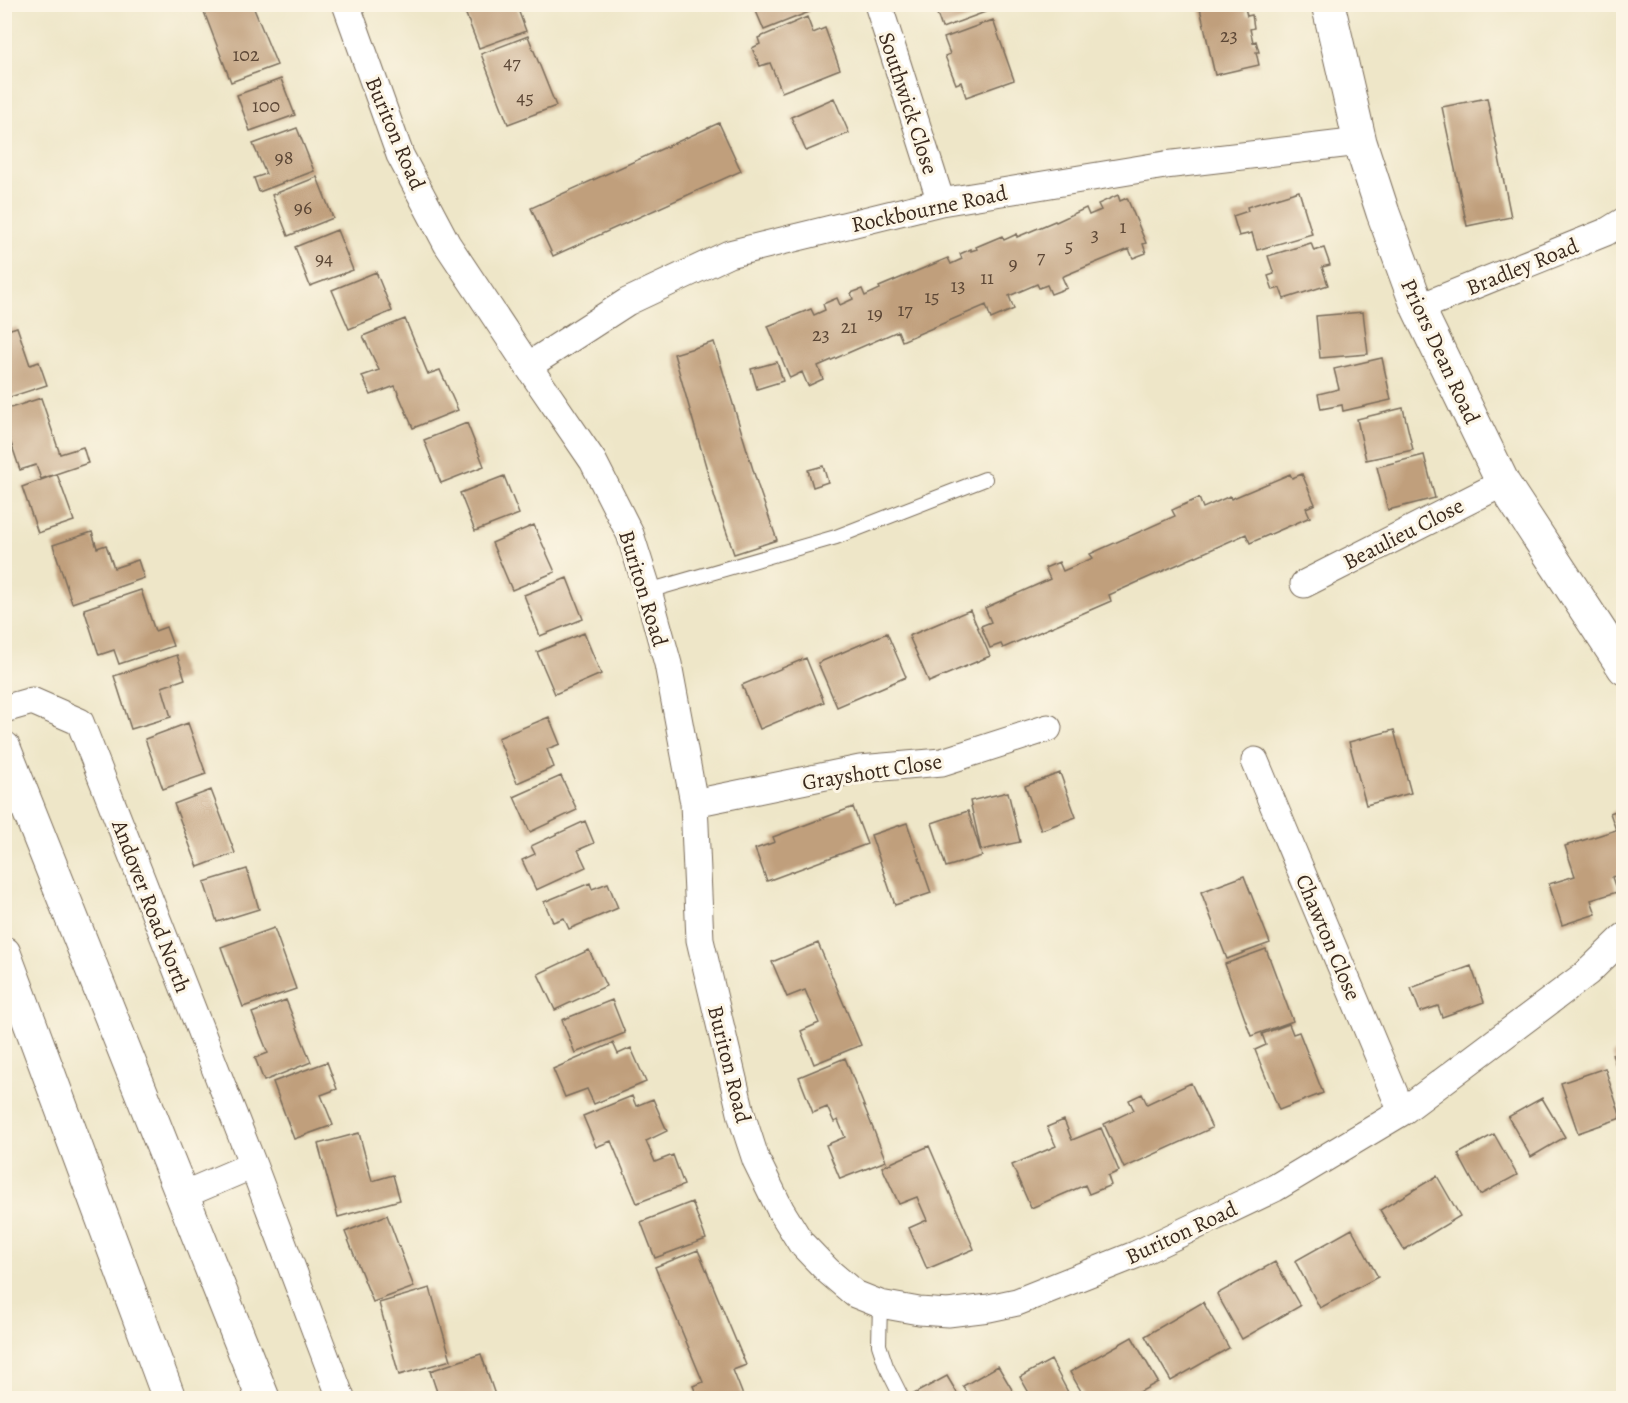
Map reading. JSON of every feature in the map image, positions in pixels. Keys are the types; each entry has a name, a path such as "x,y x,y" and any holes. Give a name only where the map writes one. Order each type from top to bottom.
{"main road":[{"name":"Priors Dean Road","path":"1328,4 1360,142 1383,213 1419,308 1503,483 1623,668"},
{"path":"4,748 263,1398"},
{"path":"4,953 169,1398"}],"street":[{"name":"Buriton Road","path":"346,4 400,155 447,244 593,461 630,534 668,664 694,803 699,940 742,1117 756,1160 780,1209 801,1243 855,1294 880,1304 919,1311 948,1313 989,1308 1017,1302 1135,1255 1264,1193 1402,1112 1587,973 1623,938"},
{"name":"Southwick Close","path":"878,4 940,202"},
{"name":"Rockbourne Road","path":"528,366 627,302 729,254 940,202 1165,165 1360,142"},
{"name":"Bradley Road","path":"1419,308 1606,232 1623,221"},
{"name":"Beaulieu Close","path":"1304,584 1503,483"},
{"name":"Andover Road North","path":"4,710 32,701 80,723 253,1165 341,1398"},
{"name":"Grayshott Close","path":"694,803 860,769 942,762 1047,728"},
{"name":"Chawton Close","path":"1255,761 1402,1112"},
{"path":"183,1195 253,1165"}],"lane":[{"path":"648,591 836,537 985,479"},
{"path":"880,1304 879,1345 886,1366 902,1398"}],"building":[{"path":"201,4 252,4 277,65 231,82"},
{"path":"462,4 516,4 526,31 479,48"},
{"path":"753,4 806,4 809,12 764,30"},
{"path":"925,4 986,4 988,11 942,28 935,8 927,11"},
{"path":"1199,4 1244,4 1247,16 1252,15 1254,28 1250,29 1253,42 1256,41 1259,52 1256,52 1259,65 1215,75"},
{"path":"807,17 813,33 825,28 840,69 782,92 770,63 760,66 752,48 760,44 758,38"},
{"path":"993,20 1014,80 966,97 961,82 956,84 945,56 950,54 944,38"},
{"path":"528,36 556,106 508,124 481,54"},
{"path":"281,79 295,115 250,131 237,95"},
{"path":"834,98 849,133 806,151 791,117"},
{"path":"1487,98 1511,217 1467,226 1442,107"},
{"path":"719,123 741,171 553,256 531,208"},
{"path":"297,128 314,171 259,192 254,178 266,174 253,144"},
{"path":"317,177 333,218 288,236 272,195"},
{"path":"1299,191 1312,234 1257,250 1252,233 1239,236 1233,216 1248,211 1247,207"},
{"path":"1118,195 1120,201 1127,198 1146,243 1143,244 1146,253 1133,258 1129,249 1066,275 1062,277 1067,288 1051,294 1047,285 1039,288 1037,284 1009,296 1014,309 991,319 986,305 902,341 898,331 818,366 823,379 808,386 802,372 790,378 768,326 811,309 814,315 825,310 823,304 837,298 840,305 853,299 851,293 862,289 865,296 880,289 879,287 948,258 951,264 962,259 960,254 977,249 976,247 1002,236 1004,240 1017,234 1017,237 1086,208 1089,215 1101,210 1098,204"},
{"path":"337,230 353,270 310,286 295,247"},
{"path":"1311,243 1314,251 1324,248 1330,265 1322,267 1328,285 1284,299 1280,288 1273,290 1268,276 1274,274 1268,256"},
{"path":"376,272 392,311 349,329 332,290"},
{"path":"1363,312 1368,354 1320,358 1316,316"},
{"path":"405,319 428,374 440,370 458,410 413,428 395,386 371,395 362,376 379,370 363,336"},
{"path":"17,327 30,365 39,362 47,385 4,399 4,331"},
{"path":"714,342 777,540 734,554 715,498 674,354"},
{"path":"1382,358 1391,400 1343,411 1342,405 1321,409 1318,394 1339,389 1334,369"},
{"path":"777,362 783,381 757,389 751,369"},
{"path":"41,398 60,454 83,447 88,463 41,479 36,465 20,470 4,422 4,410"},
{"path":"1403,408 1413,450 1366,460 1357,419"},
{"path":"467,423 484,466 441,483 424,440"},
{"path":"1424,455 1435,498 1388,510 1377,467"},
{"path":"823,466 828,482 813,487 808,470"},
{"path":"57,474 74,521 38,533 22,487"},
{"path":"1290,474 1292,478 1302,474 1315,504 1306,508 1310,517 1250,543 1246,534 1109,595 1111,601 1003,648 1001,644 990,648 981,626 991,622 985,608 1050,579 1045,568 1059,562 1063,571 1093,558 1090,554 1175,516 1172,510 1199,498 1203,508 1230,496 1231,499"},
{"path":"504,476 519,514 475,531 460,493"},
{"path":"534,525 555,572 512,590 492,543"},
{"path":"92,532 97,548 106,545 114,568 138,560 144,578 72,603 53,545"},
{"path":"567,578 583,619 540,636 524,595"},
{"path":"141,590 155,631 166,627 173,646 119,664 114,650 99,655 84,609"},
{"path":"970,610 990,656 929,682 909,636"},
{"path":"584,633 601,674 555,694 537,652"},
{"path":"887,633 906,677 837,707 818,663"},
{"path":"177,655 185,679 162,687 171,717 131,729 114,676"},
{"path":"806,658 824,702 760,729 742,685"},
{"path":"549,717 560,744 547,749 554,767 517,783 498,738"},
{"path":"188,723 206,774 163,789 145,739"},
{"path":"1394,730 1411,793 1366,805 1349,742"},
{"path":"1060,773 1076,817 1041,830 1025,786"},
{"path":"561,776 577,810 530,832 514,797"},
{"path":"211,790 235,853 198,867 174,804"},
{"path":"1008,792 1020,842 981,850 970,801"},
{"path":"853,807 867,844 767,881 755,849 775,842 773,837"},
{"path":"1624,808 1624,873 1612,877 1617,892 1591,900 1596,914 1562,925 1549,884 1575,876 1565,846 1616,830 1610,813"},
{"path":"968,811 982,856 946,867 932,823"},
{"path":"585,821 594,843 578,850 586,867 536,890 522,860 535,854 531,846"},
{"path":"907,823 931,893 895,905 871,835"},
{"path":"247,869 259,909 217,922 204,882"},
{"path":"1244,876 1270,943 1227,959 1201,892"},
{"path":"590,883 592,889 608,883 618,908 569,929 564,918 553,922 544,902"},
{"path":"274,928 296,989 243,1007 221,947"},
{"path":"818,943 861,1045 814,1064 801,1031 819,1023 805,990 787,997 772,962"},
{"path":"1266,949 1293,1021 1251,1036 1225,964"},
{"path":"589,950 606,986 555,1010 538,974"},
{"path":"1471,966 1484,1002 1442,1017 1438,1006 1420,1012 1411,988"},
{"path":"286,1000 311,1062 264,1081 255,1058 268,1053 252,1013"},
{"path":"612,1000 625,1033 575,1053 562,1020"},
{"path":"1289,1024 1293,1034 1299,1032 1323,1093 1279,1110 1255,1050 1266,1045 1262,1034"},
{"path":"613,1043 618,1054 631,1048 646,1082 594,1104 587,1089 565,1097 553,1069"},
{"path":"1624,1050 1624,1085 1623,1085 1612,1054"},
{"path":"845,1058 886,1161 840,1179 826,1145 845,1137 838,1120 834,1122 827,1107 813,1113 799,1077"},
{"path":"327,1062 337,1089 321,1095 333,1125 294,1139 273,1082"},
{"path":"1605,1068 1621,1118 1578,1133 1561,1083"},
{"path":"1191,1083 1212,1128 1124,1168 1104,1124 1134,1110 1129,1100 1142,1094 1147,1104"},
{"path":"632,1096 636,1106 653,1099 667,1131 646,1141 655,1162 673,1155 684,1185 637,1203 611,1141 596,1147 583,1116"},
{"path":"1542,1098 1565,1137 1531,1157 1508,1117"},
{"path":"1064,1120 1072,1140 1101,1128 1119,1171 1108,1176 1111,1185 1089,1194 1085,1185 1031,1208 1012,1165 1056,1146 1047,1127"},
{"path":"359,1133 372,1181 393,1175 400,1200 338,1217 318,1144"},
{"path":"1494,1134 1517,1175 1480,1195 1458,1154"},
{"path":"929,1146 974,1249 927,1269 909,1228 927,1220 917,1197 899,1204 882,1167"},
{"path":"1437,1176 1460,1216 1404,1250 1380,1210"},
{"path":"692,1202 706,1239 655,1258 641,1222"},
{"path":"387,1215 414,1287 373,1302 345,1232"},
{"path":"1352,1229 1378,1277 1320,1308 1295,1261"},
{"path":"698,1250 746,1365 733,1370 744,1398 698,1398 693,1386 703,1382 655,1267"},
{"path":"1275,1262 1300,1306 1242,1339 1217,1294"},
{"path":"430,1288 451,1360 399,1375 379,1303"},
{"path":"1203,1302 1229,1348 1171,1381 1145,1336"},
{"path":"1132,1337 1158,1382 1129,1398 1085,1398 1070,1372"},
{"path":"481,1354 496,1398 439,1398 430,1371"},
{"path":"1051,1360 1071,1398 1032,1398 1020,1377"},
{"path":"998,1366 1017,1398 971,1398 963,1386"},
{"path":"947,1376 960,1398 914,1398 912,1395"}]}
